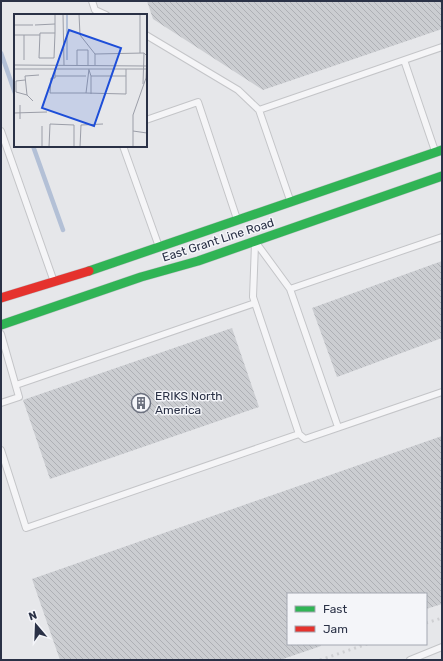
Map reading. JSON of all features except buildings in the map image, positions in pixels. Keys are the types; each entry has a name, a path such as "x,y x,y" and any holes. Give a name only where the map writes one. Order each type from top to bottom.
{"main road":[{"name":"East Grant Line Road","path":"1,298 54,282 439,152"},
{"name":"East Grant Line Road","path":"1,325 140,276 198,262 442,176"}],"lane":[{"path":"92,1 95,10 104,14"},
{"path":"147,36 238,90 259,110 291,202"},
{"path":"259,110 442,47"},
{"path":"404,60 439,152"},
{"path":"147,120 198,102 237,220"},
{"path":"1,132 54,282"},
{"path":"123,147 158,247"},
{"path":"290,290 442,237"},
{"path":"255,241 290,290 338,427"},
{"path":"255,241 253,297 299,434 305,439 442,392"},
{"path":"16,385 255,303"},
{"path":"1,334 19,397 1,403"},
{"path":"1,450 26,528 299,434"},
{"path":"410,660 442,647"}],"waterway":[{"path":"1,53 14,90"},
{"path":"33,147 63,230"}],"railway":[{"path":"427,623 442,618"},
{"path":"320,660 364,645"}],"traffic: fast":[{"path":"89,271 442,150"},
{"path":"1,325 141,277 198,261 442,176"}],"traffic: jam":[{"path":"1,298 89,271"}],"place":[{"name":"ERIKS North America","path":"141,403"}]}
